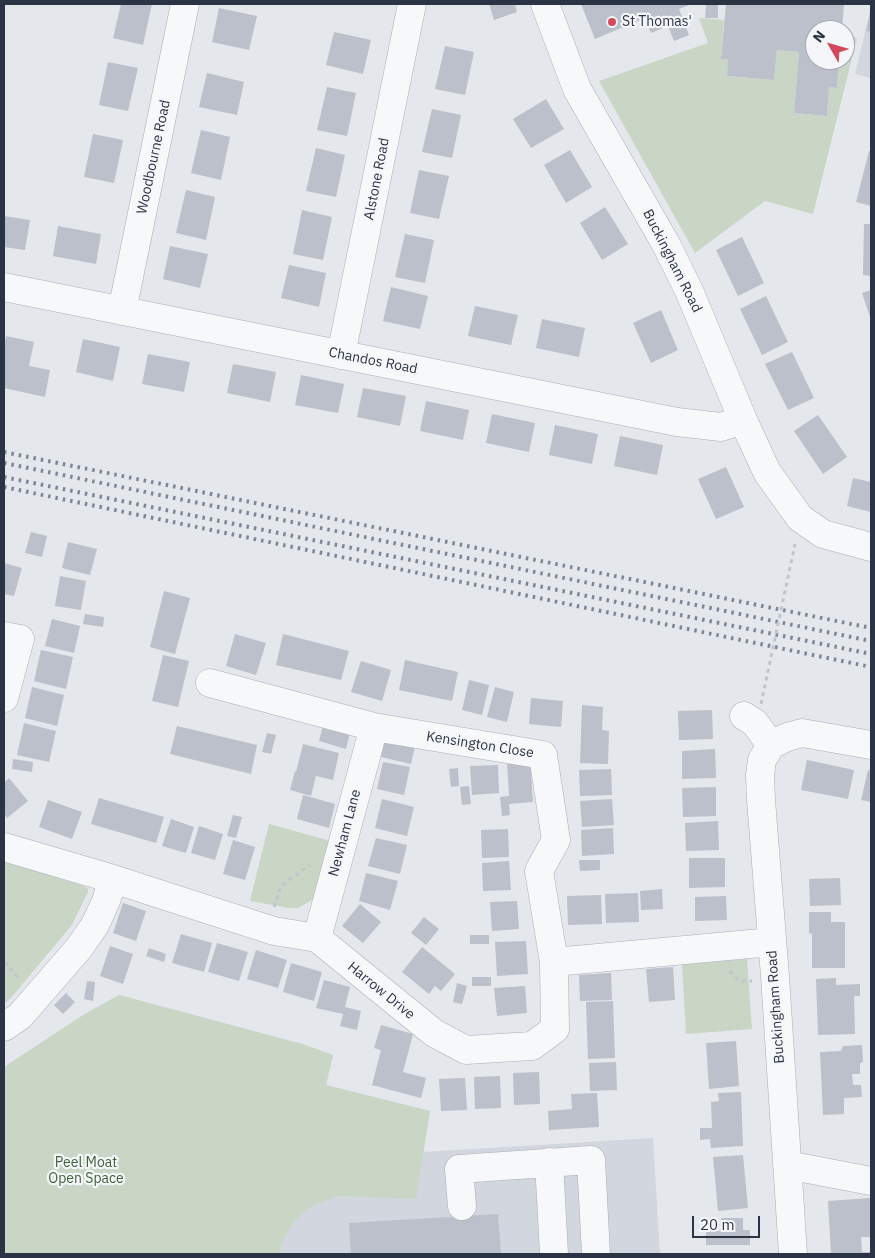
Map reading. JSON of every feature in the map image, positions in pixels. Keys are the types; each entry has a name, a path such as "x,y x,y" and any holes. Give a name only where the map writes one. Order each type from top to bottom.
{"street":[{"name":"Woodbourne Road","path":"122,311 185,4"},
{"name":"Alstone Road","path":"341,355 412,4"},
{"name":"Buckingham Road","path":"545,4 577,89 671,254 690,293 766,472 800,518 823,534 871,547"},
{"name":"Chandos Road","path":"4,286 677,422 721,427 743,420"},
{"path":"4,636 20,639 4,698"},
{"name":"Kensington Close","path":"210,683 374,727 543,755 556,840 539,871 554,962"},
{"path":"753,710 755,724 767,753 787,737 802,733 871,745"},
{"name":"Newham Lane","path":"317,938 374,727"},
{"name":"Buckingham Road","path":"767,753 760,776 761,800 775,977 793,1254"},
{"name":"Harrow Drive","path":"4,847 113,879 268,929 317,938 434,1033 466,1050 532,1046 555,1029 554,962"},
{"path":"4,1027 20,1016 79,948 95,925 113,879"},
{"path":"554,962 772,942"},
{"path":"462,1206 460,1169 591,1160 596,1254"},
{"path":"549,1162 554,1254"},
{"path":"787,1165 871,1181"}],"path":[{"path":"753,710 791,563"},
{"path":"268,929 281,886 309,864 335,871"},
{"path":"724,947 726,961 731,972 739,981 749,982 775,977"}],"shaded area":[{"path":"871,8 871,78 855,74"},
{"path":"119,995 302,1044 333,1055 326,1085 430,1111 423,1152 653,1138 660,1254 238,1254"}],"green space":[{"path":"699,18 724,20 721,58 728,59 727,76 774,80 777,50 799,52 794,113 827,116 829,87 837,88 838,70 849,70 813,214 765,201 695,253 599,81 708,43"},
{"path":"269,824 331,841 318,892 312,900 298,908 250,901"},
{"path":"4,859 58,874 57,878 84,886 88,889 88,892 72,925 4,1004"},
{"path":"747,959 752,1029 686,1034 682,964"},
{"name":"Peel Moat Open Space","path":"119,995 302,1044 333,1055 326,1085 430,1111 416,1199 340,1196 322,1202 309,1208 296,1219 281,1244 279,1254 4,1254 4,1067 83,1015"}],"building":[{"path":"121,4 152,4 143,45 113,38"},
{"path":"489,4 515,4 517,12 494,20"},
{"name":"St Thomas'","path":"581,4 692,4 679,9 689,35 674,41 668,26 651,33 645,18 595,39"},
{"path":"706,4 718,4 718,18 705,18"},
{"path":"726,4 844,4 843,20 805,20 805,70 838,70 837,88 829,87 827,116 794,113 799,52 777,50 774,80 727,76 728,59 721,59"},
{"path":"219,8 257,16 249,50 212,42"},
{"path":"871,12 871,32 866,31"},
{"path":"334,32 371,40 363,74 326,65"},
{"path":"445,46 474,52 465,95 435,89"},
{"path":"108,62 138,68 128,111 99,105"},
{"path":"207,73 244,82 237,115 199,107"},
{"path":"327,87 356,93 347,136 317,130"},
{"path":"546,99 564,129 531,148 513,119"},
{"path":"432,109 461,115 452,158 422,152"},
{"path":"201,130 230,137 221,180 191,173"},
{"path":"93,134 123,140 114,183 84,177"},
{"path":"316,148 345,155 336,197 306,191"},
{"path":"570,150 592,187 566,203 544,165"},
{"path":"869,151 871,151 871,206 856,202"},
{"path":"419,170 449,176 439,219 410,213"},
{"path":"186,190 215,197 206,240 176,233"},
{"path":"605,207 628,244 602,260 580,223"},
{"path":"302,210 332,217 323,260 293,254"},
{"path":"4,216 30,220 25,250 4,247"},
{"path":"864,224 871,224 871,276 863,275"},
{"path":"58,226 101,234 96,264 53,256"},
{"path":"405,234 434,240 425,283 395,277"},
{"path":"742,237 764,283 738,296 716,250"},
{"path":"170,246 208,254 200,288 163,279"},
{"path":"289,265 326,273 319,307 281,298"},
{"path":"391,287 428,296 420,329 383,321"},
{"path":"871,290 871,320 862,293"},
{"path":"766,296 788,342 762,355 740,309"},
{"path":"475,306 518,315 511,345 468,336"},
{"path":"661,310 678,350 651,363 633,323"},
{"path":"542,319 585,328 579,357 536,348"},
{"path":"6,336 34,342 29,366 50,370 45,397 4,388 4,347"},
{"path":"83,339 120,347 113,381 76,372"},
{"path":"792,352 814,398 788,410 765,364"},
{"path":"148,354 190,362 184,392 142,384"},
{"path":"233,364 276,372 270,402 227,393"},
{"path":"301,375 344,384 338,413 295,405"},
{"path":"363,388 406,396 400,426 357,417"},
{"path":"426,401 469,410 463,440 420,431"},
{"path":"492,414 535,423 529,452 486,443"},
{"path":"818,415 847,457 823,474 794,431"},
{"path":"555,425 598,434 592,464 549,455"},
{"path":"620,436 663,445 657,475 614,466"},
{"path":"726,467 744,507 716,519 698,479"},
{"path":"853,478 871,482 871,512 847,506"},
{"path":"31,532 47,536 42,557 25,553"},
{"path":"68,542 97,549 90,575 62,568"},
{"path":"4,563 22,568 14,596 4,594"},
{"path":"60,576 86,581 81,610 55,606"},
{"path":"164,591 190,598 175,654 150,647"},
{"path":"85,614 104,617 103,627 83,624"},
{"path":"52,619 80,626 74,653 45,646"},
{"path":"235,634 266,643 256,675 226,666"},
{"path":"283,634 349,651 341,680 276,665"},
{"path":"41,650 73,657 66,689 34,681"},
{"path":"163,655 189,661 178,707 152,701"},
{"path":"405,660 458,672 452,701 399,690"},
{"path":"361,661 391,670 382,701 351,692"},
{"path":"469,680 489,685 482,715 462,710"},
{"path":"32,687 64,695 57,726 25,718"},
{"path":"495,687 514,692 507,722 487,717"},
{"path":"531,698 563,701 561,727 529,724"},
{"path":"582,705 603,707 602,730 609,731 608,764 580,763"},
{"path":"712,710 713,739 679,740 678,711"},
{"path":"324,721 351,728 346,749 319,741"},
{"path":"24,723 56,731 49,762 17,755"},
{"path":"177,726 257,745 251,774 170,754"},
{"path":"267,733 276,735 271,754 262,752"},
{"path":"386,735 416,742 411,764 381,757"},
{"path":"303,744 339,753 333,780 316,776 311,796 290,790"},
{"path":"715,749 716,778 682,779 682,751"},
{"path":"13,759 33,762 32,772 12,769"},
{"path":"530,759 533,802 509,804 510,815 502,816 500,797 509,796 507,761"},
{"path":"807,760 854,770 848,799 801,790"},
{"path":"383,762 410,767 404,795 377,789"},
{"path":"498,765 499,793 472,795 470,766"},
{"path":"458,768 459,786 451,787 449,769"},
{"path":"611,769 612,795 580,796 579,770"},
{"path":"868,770 871,771 871,802 861,800"},
{"path":"9,778 28,801 7,818 4,814 4,783"},
{"path":"469,786 471,804 462,805 460,787"},
{"path":"716,787 716,816 683,817 682,788"},
{"path":"303,795 335,804 329,828 297,819"},
{"path":"99,798 164,817 156,843 91,824"},
{"path":"382,799 414,807 407,836 375,828"},
{"path":"612,799 614,825 582,827 580,801"},
{"path":"48,800 82,812 72,839 39,827"},
{"path":"233,815 242,817 236,838 227,836"},
{"path":"171,819 194,827 186,853 162,846"},
{"path":"718,821 719,850 686,851 685,823"},
{"path":"199,826 223,834 215,860 191,853"},
{"path":"613,828 614,854 582,856 581,830"},
{"path":"508,829 509,857 482,858 481,830"},
{"path":"376,838 407,845 400,874 368,866"},
{"path":"233,840 255,847 245,880 223,874"},
{"path":"689,858 725,858 725,887 689,888"},
{"path":"579,860 600,860 600,870 580,871"},
{"path":"509,861 511,890 483,891 482,863"},
{"path":"366,873 398,881 390,910 359,901"},
{"path":"840,878 841,905 810,906 809,879"},
{"path":"662,889 663,909 641,910 640,891"},
{"path":"638,893 639,922 606,923 605,894"},
{"path":"601,895 602,924 568,925 567,896"},
{"path":"726,896 727,920 695,921 695,897"},
{"path":"517,901 519,929 492,931 490,902"},
{"path":"123,903 146,911 136,941 113,933"},
{"path":"360,904 381,922 363,943 342,926"},
{"path":"809,912 831,912 831,922 845,922 845,968 812,968 812,934 809,933"},
{"path":"424,917 439,929 426,945 411,933"},
{"path":"181,934 212,943 204,972 172,963"},
{"path":"470,935 489,935 489,944 470,944"},
{"path":"526,941 528,974 497,976 495,942"},
{"path":"217,943 248,952 239,981 208,972"},
{"path":"110,946 133,954 123,984 100,976"},
{"path":"422,947 455,974 441,991 435,986 429,994 402,972"},
{"path":"149,948 166,954 164,962 146,956"},
{"path":"256,950 287,960 278,988 247,979"},
{"path":"291,963 322,972 314,1001 283,992"},
{"path":"673,967 675,1000 649,1002 646,969"},
{"path":"611,973 612,1000 580,1001 579,975"},
{"path":"472,977 491,977 491,986 472,986"},
{"path":"836,978 836,985 860,984 860,996 854,996 855,1034 818,1035 816,979"},
{"path":"324,980 350,987 345,1007 361,1011 357,1030 340,1026 343,1014 316,1008"},
{"path":"87,981 95,982 93,1001 84,999"},
{"path":"457,983 467,986 462,1004 453,1002"},
{"path":"525,986 527,1013 497,1016 494,988"},
{"path":"66,993 75,1002 63,1014 54,1005"},
{"path":"613,1001 615,1058 588,1059 586,1002"},
{"path":"381,1025 413,1034 403,1072 426,1078 421,1098 372,1085 381,1050 374,1048"},
{"path":"736,1041 739,1086 709,1089 706,1043"},
{"path":"862,1045 863,1062 860,1063 860,1074 852,1074 853,1085 861,1085 862,1097 844,1098 844,1114 823,1115 820,1052 841,1051 843,1046"},
{"path":"616,1062 617,1090 590,1091 589,1063"},
{"path":"539,1072 540,1104 514,1105 513,1073"},
{"path":"500,1076 501,1108 475,1109 474,1077"},
{"path":"465,1078 467,1110 441,1111 439,1079"},
{"path":"741,1092 743,1146 711,1148 710,1139 700,1140 700,1128 712,1128 711,1102 719,1101 718,1093"},
{"path":"597,1093 599,1127 549,1130 548,1111 572,1109 571,1094"},
{"path":"743,1155 748,1208 718,1211 713,1157"},
{"path":"870,1198 871,1237 861,1237 862,1252 870,1252 870,1254 831,1254 828,1201"},
{"path":"498,1214 501,1254 351,1254 349,1223"},
{"path":"721,1218 743,1218 743,1230 750,1230 750,1245 706,1245 706,1231 721,1231"}],"railway":[{"path":"4,452 871,628"},
{"path":"4,463 871,641"},
{"path":"4,477 871,654"},
{"path":"4,487 871,667"}],"place":[{"name":"St Thomas'","path":"612,22"}]}
